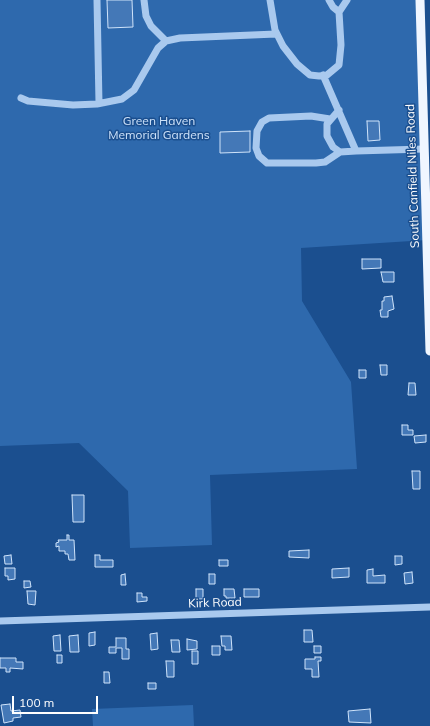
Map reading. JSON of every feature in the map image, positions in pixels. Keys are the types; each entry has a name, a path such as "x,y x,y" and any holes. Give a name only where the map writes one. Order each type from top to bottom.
{"main road":[{"name":"South Canfield Niles Road","path":"420,0 430,351"}],"street":[{"path":"97,0 99,103"},
{"path":"144,0 146,16 151,26 166,41"},
{"path":"270,0 271,13 276,34 283,46 297,64 310,74 324,75 334,70 339,65 341,45 339,12 347,0"},
{"path":"329,0 333,7 339,12"},
{"path":"22,98 28,101 51,104 99,103 122,99 134,90 158,48 166,41 180,38 276,34"},
{"path":"324,75 356,151"},
{"path":"339,110 327,124 327,136 333,147 340,152"},
{"path":"330,119 311,116 269,118 262,122 257,130 256,148 259,156 267,163 284,164 325,162 340,152 424,149"},
{"name":"Kirk Road","path":"0,621 430,607"}],"green space":[{"name":"Green Haven Memorial Gardens","path":"0,0 420,0 427,240 301,248 302,301 351,382 357,469 210,475 212,545 130,548 128,491 79,443 0,446"},
{"path":"193,705 194,726 93,726 92,709"}],"building":[{"path":"107,0 132,0 133,27 108,28"},
{"path":"367,121 379,121 380,140 368,141"},
{"path":"250,131 250,152 220,153 220,132"},
{"path":"362,259 381,259 381,268 362,269"},
{"path":"381,272 394,272 394,282 383,282"},
{"path":"392,296 394,309 388,311 388,317 381,317 380,310 382,310 382,301 384,301 384,297"},
{"path":"380,365 387,365 387,375 381,375"},
{"path":"359,370 366,370 366,378 359,378"},
{"path":"409,383 415,383 416,395 408,395"},
{"path":"402,425 408,425 408,430 413,430 413,435 402,435"},
{"path":"426,435 426,442 415,443 414,436"},
{"path":"412,471 420,471 420,489 413,489"},
{"path":"72,495 84,495 84,522 73,522"},
{"path":"67,535 69,535 69,540 74,540 75,560 69,560 68,554 65,554 65,551 59,551 59,546 56,547 56,543 59,542 58,540 67,540"},
{"path":"309,550 309,558 289,557 289,551"},
{"path":"11,555 12,564 5,564 4,556"},
{"path":"95,555 100,555 100,560 113,560 113,567 95,567"},
{"path":"395,556 402,556 402,564 395,565"},
{"path":"219,560 228,560 228,566 219,566"},
{"path":"5,568 15,568 15,579 8,580 8,576 5,576"},
{"path":"349,568 349,577 332,578 332,569"},
{"path":"373,569 373,576 385,575 385,583 367,583 367,570"},
{"path":"412,572 413,583 405,584 404,573"},
{"path":"125,574 126,585 121,585 121,575"},
{"path":"209,574 215,574 215,584 209,584"},
{"path":"24,581 30,581 31,587 24,588"},
{"path":"196,589 203,589 203,599 196,599"},
{"path":"224,589 234,589 235,598 226,598 226,596 224,596"},
{"path":"244,589 259,589 259,597 244,597"},
{"path":"27,591 36,591 35,605 28,604"},
{"path":"137,593 142,593 142,597 147,597 147,601 137,602"},
{"path":"304,630 312,630 313,642 304,642"},
{"path":"95,632 95,645 89,646 89,633"},
{"path":"157,633 158,649 151,650 150,634"},
{"path":"60,635 61,651 54,651 53,636"},
{"path":"78,635 79,652 70,652 69,636"},
{"path":"221,636 231,636 232,650 225,650 225,646 222,646"},
{"path":"116,638 126,638 126,649 129,649 129,659 122,659 122,648 116,648 116,653 109,653 109,647 116,647"},
{"path":"187,639 197,641 197,649 187,650"},
{"path":"171,640 179,640 180,652 172,652"},
{"path":"212,646 220,646 220,655 212,655"},
{"path":"314,646 321,646 321,653 314,653"},
{"path":"192,651 198,651 198,664 192,664"},
{"path":"57,655 62,655 62,663 57,663"},
{"path":"315,657 321,657 321,661 318,661 319,677 312,677 312,669 305,669 305,659 315,659"},
{"path":"0,658 16,658 16,662 23,662 23,669 10,668 10,672 6,672 6,668 0,668"},
{"path":"166,661 174,661 174,677 167,677"},
{"path":"104,672 109,672 110,683 104,683"},
{"path":"148,683 156,683 156,689 148,689"},
{"path":"10,704 11,711 20,710 21,717 13,718 13,721 4,723 1,705"},
{"path":"370,709 371,723 349,722 348,711"}]}
